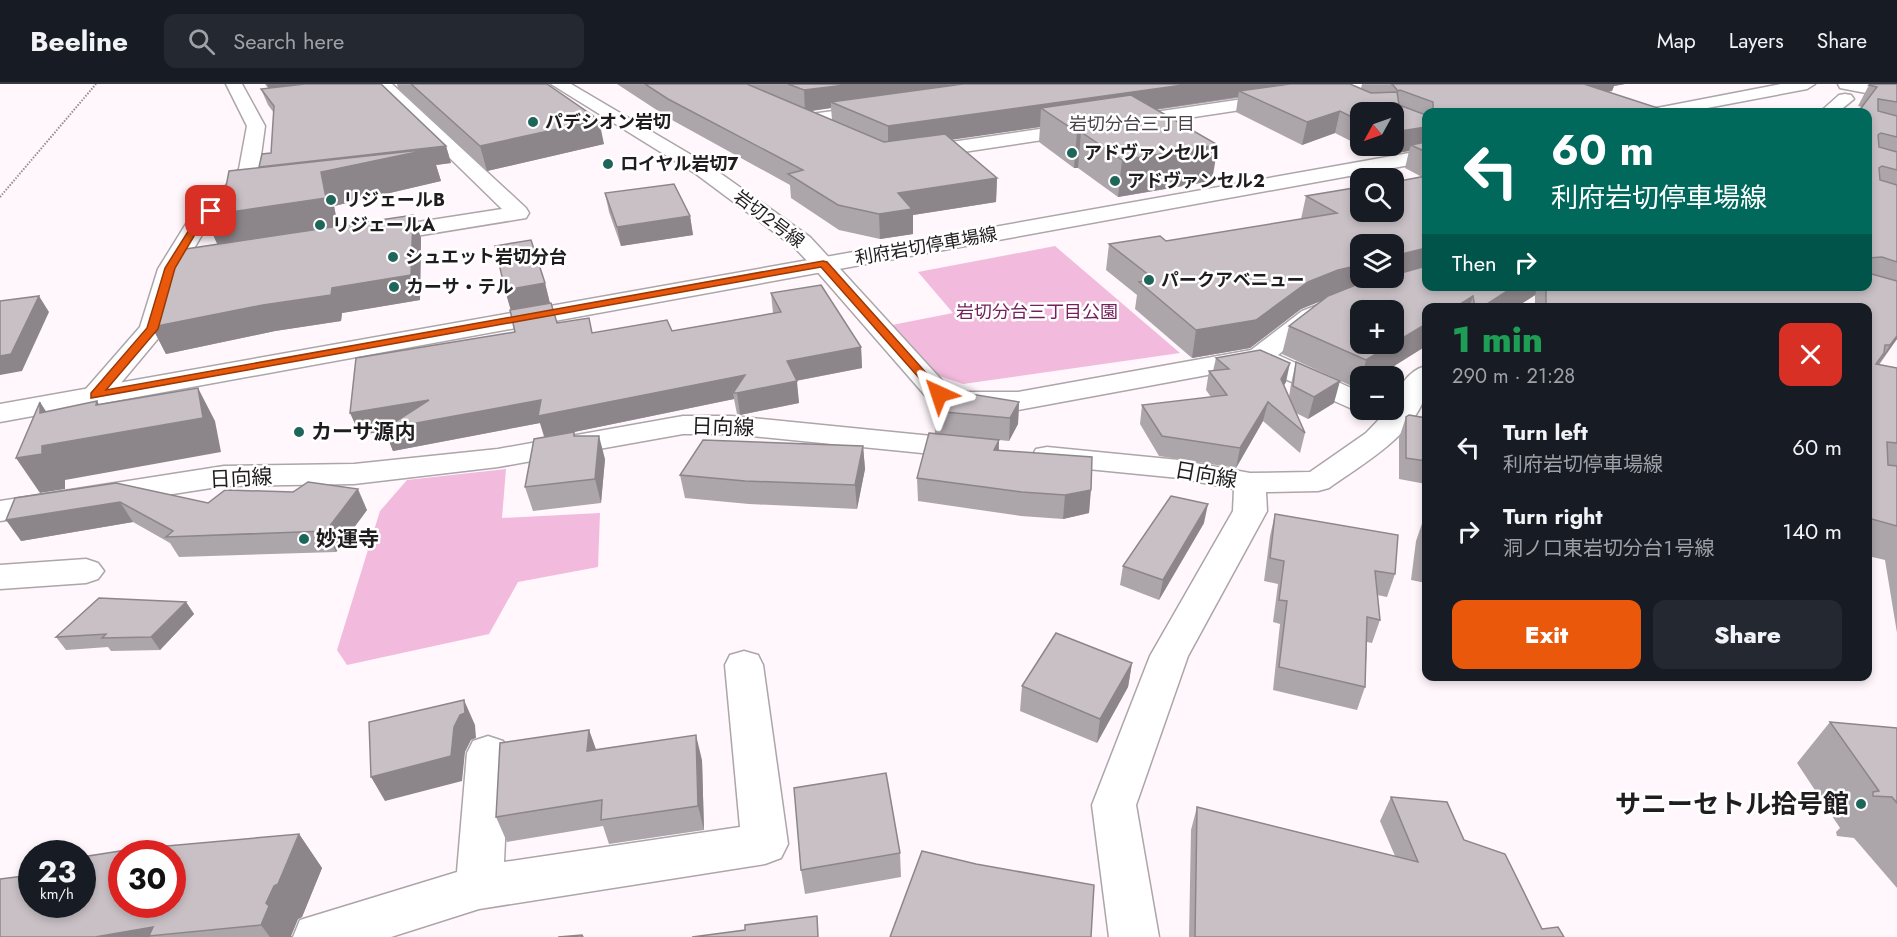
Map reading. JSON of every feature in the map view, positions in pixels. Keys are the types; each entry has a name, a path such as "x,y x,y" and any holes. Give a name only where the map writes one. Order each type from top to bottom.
{"street":[{"name":"岩切２号線","path":"559,84 703,170 802,242 939,394 966,401 1018,401 1259,357"},
{"path":"897,155 1324,88 1380,84"},
{"path":"1683,108 1807,84"},
{"path":"356,239 518,213 381,85"},
{"path":"1324,88 1356,102"},
{"path":"1832,108 1846,92 1897,94"},
{"path":"95,396 152,329 170,268 197,224 226,198 249,170 256,126 244,94"},
{"path":"804,120 896,107"},
{"path":"785,111 835,134"},
{"name":"利府岩切停車場線","path":"0,413 1422,157"},
{"path":"449,172 472,169"},
{"path":"226,198 249,195"},
{"path":"170,268 193,265"},
{"path":"1341,304 1311,316 1259,357 1350,398"},
{"name":"日向線","path":"1404,411 1422,376"},
{"name":"日向線","path":"0,511 224,476 354,474 498,458 683,425 732,425 1179,470 1250,483 1318,481 1377,439 1398,420"},
{"path":"1134,937 1114,805 1169,656 1250,511 1250,483"},
{"path":"0,577 86,571"},
{"path":"318,937 479,887 765,844 744,665"},
{"path":"479,887 488,753"}],"path":[{"path":"0,197 96,84"}],"green space":[{"name":"岩切分台三丁目公園","path":"1055,246 1180,353 963,384 931,373 892,325 953,313 918,272"},
{"path":"506,469 502,518 600,513 598,567 518,582 489,634 347,665 337,650 380,511 407,480"}],"building":[{"path":"305,84 381,84 446,146 259,167 262,154 271,153 274,106 261,89"},
{"path":"411,84 547,84 599,120 480,146"},
{"path":"645,84 747,84 884,142 945,134 997,178 898,193 912,209 879,214 838,205 788,174 803,170 668,99"},
{"path":"788,84 853,84 804,90"},
{"path":"963,84 1190,84 888,126 831,102"},
{"path":"1290,84 1350,84 1371,93 1397,92 1399,102 1350,102 1350,116 1340,111 1307,122 1239,91"},
{"path":"1391,84 1584,84 1658,108 1433,108 1433,102 1398,91"},
{"path":"1897,84 1897,102 1878,99 1878,111 1897,116 1897,137 1881,133 1878,135 1879,147 1897,152 1897,170 1882,166 1879,168 1880,180 1897,185 1897,262 1882,257 1872,258 1872,108 1861,108 1877,87 1869,85"},
{"path":"1131,95 1218,145 1122,160 1041,108"},
{"path":"1404,107 1422,114 1422,128 1404,130"},
{"path":"1422,143 1422,150 1411,145"},
{"path":"431,149 321,172 326,198 204,216 213,194 225,192 229,171"},
{"path":"1422,177 1422,249 1404,254 1404,234 1350,234 1350,267 1308,282 1256,320 1196,330 1139,282 1154,279 1109,244 1160,236 1166,241 1337,213 1306,196 1350,189 1350,222 1404,222 1404,180"},
{"path":"674,184 690,216 617,227 605,193"},
{"path":"413,215 411,275 332,288 331,295 263,305 152,327 161,291 179,250"},
{"path":"531,240 545,283 505,290 495,246"},
{"path":"1422,267 1422,291 1507,291 1489,303 1474,303 1473,296 1462,303 1422,303 1422,326 1404,337 1404,300 1350,300 1350,353 1289,326 1328,296 1350,287 1404,288 1404,272"},
{"path":"1872,274 1897,281 1897,336 1890,345 1885,345 1884,353 1876,364 1897,368 1897,443 1887,442 1888,465 1897,466 1897,526 1872,519 1872,303 1546,303 1546,291 1872,291"},
{"path":"821,285 861,347 787,361 797,381 733,393 745,375 538,416 541,400 384,429 429,400 350,413 356,358 515,332 510,310 551,303 557,323 589,318 592,333 667,320 672,331 781,312 771,293"},
{"path":"39,296 11,354 0,356 0,301"},
{"path":"1260,350 1290,363 1281,379 1305,433 1268,402 1240,448 1162,436 1142,405 1227,395 1209,371 1229,369 1216,358"},
{"path":"1352,354 1376,354 1366,360"},
{"path":"1296,362 1340,381 1314,397 1293,386"},
{"path":"198,388 203,418 42,446 42,454 16,458 40,402 40,413 97,401 96,405"},
{"path":"940,389 1019,402 1010,418 934,411"},
{"path":"1409,415 1422,417 1422,460 1406,458 1406,417"},
{"path":"574,432 574,436 599,436 595,479 525,487 534,439"},
{"path":"929,433 999,440 994,450 1092,457 1091,490 1065,495 1022,492 917,478"},
{"path":"703,440 863,446 855,485 745,481 680,475"},
{"path":"308,482 358,489 326,531 166,537 173,531 120,502 6,520 15,498 116,483 208,503 225,490 293,492"},
{"path":"1171,496 1208,504 1163,580 1123,566"},
{"path":"1275,514 1398,535 1395,574 1375,571 1380,620 1367,617 1365,687 1279,667 1287,601 1279,600 1284,561 1270,558"},
{"path":"99,598 186,602 151,637 102,638 106,634 56,637"},
{"path":"1056,633 1132,663 1100,719 1022,686"},
{"path":"464,700 465,713 460,715 454,727 451,756 371,777 369,722"},
{"path":"1830,722 1897,728 1897,803 1892,797 1873,796 1873,792 1879,791"},
{"path":"589,730 587,751 696,735 698,806 601,820 602,800 496,817 500,743"},
{"path":"886,773 900,853 801,870 794,788"},
{"path":"1391,797 1447,802 1464,840 1505,854 1542,929 1558,927 1564,937 1195,937 1197,807 1418,862"},
{"path":"299,834 278,884 274,886 266,903 269,906 261,925 149,936 153,927 95,937 0,937 0,879 18,877 18,918 96,918 96,855 108,853 108,918 186,918 186,844"},
{"path":"922,851 976,864 1094,885 1091,937 890,937"},
{"path":"817,916 818,937 692,937 745,930 745,925"},
{"path":"582,935 583,937 558,937"}],"place":[{"name":"パデシオン岩切","path":"533,122"},
{"name":"アドヴァンセル1","path":"1072,153"},
{"name":"ロイヤル岩切7","path":"608,164"},
{"name":"アドヴァンセル2","path":"1115,181"},
{"name":"リジェールB","path":"331,200"},
{"name":"リジェールA","path":"320,225"},
{"name":"シュエット岩切分台","path":"393,257"},
{"name":"パークアベニュー","path":"1149,280"},
{"name":"カーサ・テル","path":"394,287"},
{"name":"カーサ源内","path":"299,432"},
{"name":"妙運寺","path":"304,539"},
{"name":"サニーセトル拾号館","path":"1861,804"}],"district":[{"name":"岩切分台三丁目","path":"1132,124"}],"route":[{"path":"211,211 197,224 170,268 152,329 95,396 823,264 939,394"}]}
